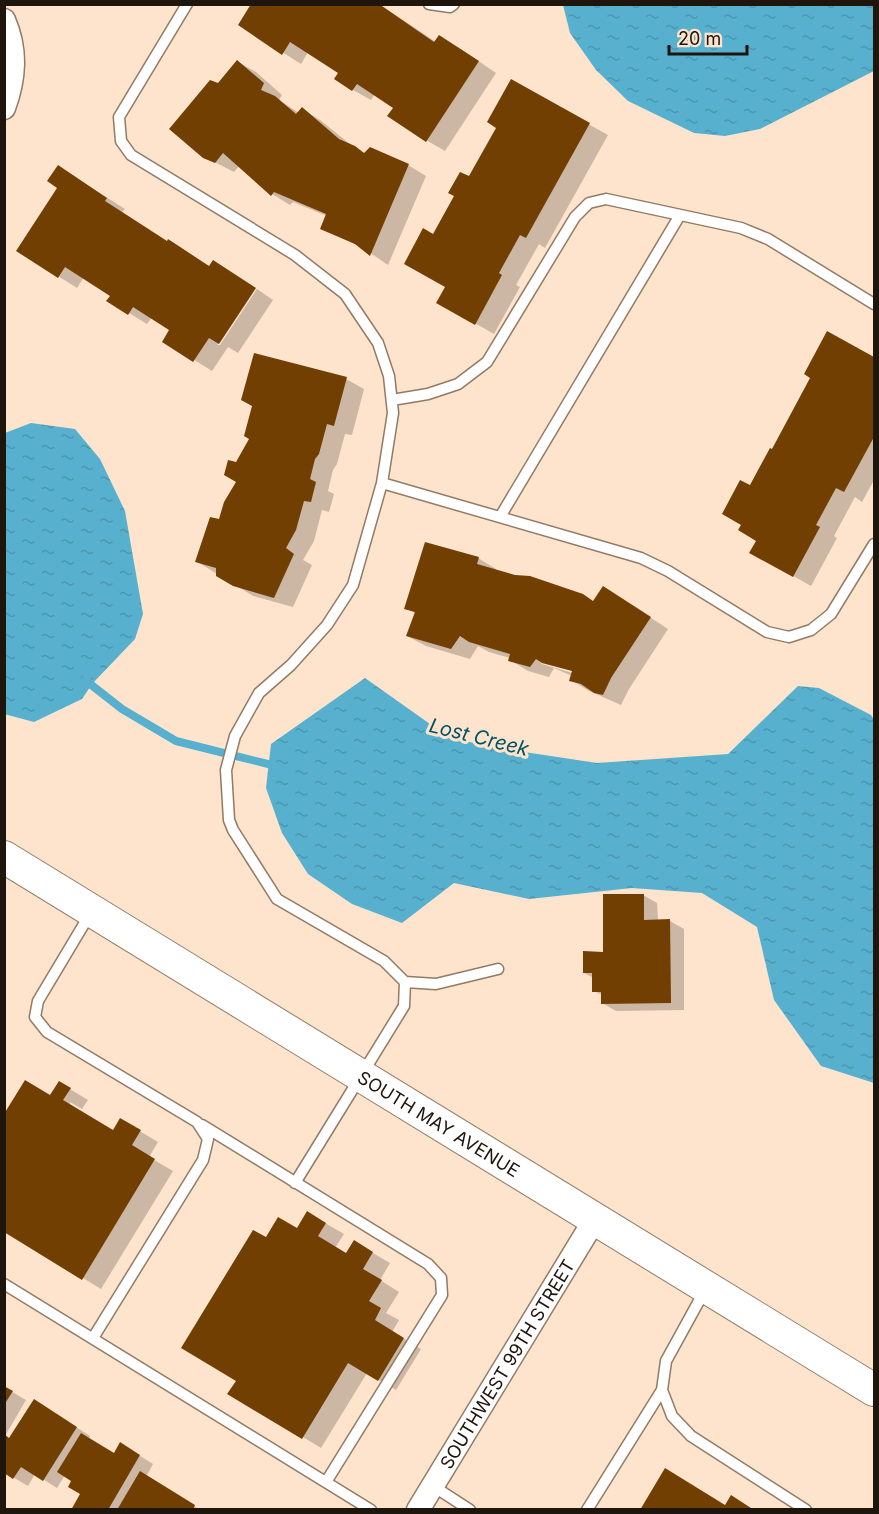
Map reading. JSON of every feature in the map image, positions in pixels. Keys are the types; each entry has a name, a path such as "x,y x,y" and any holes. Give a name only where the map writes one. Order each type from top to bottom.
{"main road":[{"name":"SOUTH MAY AVENUE","path":"4,857 874,1390"}],"street":[{"path":"4,20 11,39 14,64 11,88 4,108"},
{"name":"SOUTHWEST 99TH STREET","path":"418,1509 595,1219"}],"lane":[{"path":"187,4 119,117 121,141 131,155 295,255 345,294 378,344 389,376 393,413 382,483 353,585 327,625 291,665 259,693 235,736 226,770 229,820 277,899 384,961 405,982 436,984 498,969"},
{"path":"429,4 450,7 453,4"},
{"path":"392,400 428,394 458,384 487,362 575,217 589,203 606,199 741,228 768,239 874,304"},
{"path":"500,517 680,215"},
{"path":"382,483 641,558 668,571 767,632 789,637 811,630 831,614 874,544"},
{"path":"93,911 38,1001 35,1017 47,1032 428,1264 441,1278 442,1295 326,1482"},
{"path":"295,1183 404,1006 405,982"},
{"path":"93,1338 204,1160 208,1138 197,1122"},
{"path":"4,1284 371,1509"},
{"path":"587,1509 662,1390 666,1361 707,1287"},
{"path":"662,1390 672,1416 691,1436 806,1509"},
{"path":"433,1486 470,1509"}],"water":[{"path":"563,5 874,5 874,71 760,129 725,136 694,133 628,101 596,70 570,33"},
{"path":"31,423 75,429 100,459 125,511 143,614 135,639 92,684 82,699 34,722 4,714 5,433"},
{"path":"365,678 447,736 485,746 597,763 728,754 798,686 819,688 871,715 874,720 874,1083 821,1066 774,1000 757,927 702,893 632,888 529,899 454,883 402,923 352,904 308,874 282,833 266,788 271,744"}],"building":[{"path":"251,4 379,4 434,42 439,35 479,61 426,142 387,116 393,108 357,84 352,91 334,79 338,73 290,42 282,55 238,25"},
{"path":"237,60 264,83 261,90 275,96 296,114 302,107 339,139 364,153 370,147 409,164 370,256 355,244 320,229 326,214 274,192 271,196 223,153 215,163 203,158 169,129 210,80 218,83"},
{"path":"511,79 590,123 526,238 520,235 475,325 436,303 445,287 404,264 423,228 433,234 454,196 448,193 460,172 469,176 496,128 487,122"},
{"path":"58,165 107,198 105,201 167,241 168,239 209,266 213,260 256,288 219,344 209,338 193,362 162,342 169,330 133,307 128,315 106,301 110,296 65,267 58,278 16,251 57,188 47,181"},
{"path":"827,331 874,357 874,437 844,492 836,488 816,525 820,527 793,577 749,553 756,541 738,530 741,525 722,514 740,480 750,485 770,448 772,449 810,378 804,374"},
{"path":"254,353 347,377 334,426 327,424 319,454 315,459 310,479 316,482 311,502 304,501 296,530 286,548 294,554 274,598 233,586 216,576 216,568 195,562 210,517 219,519 224,502 236,482 224,475 228,460 236,462 249,439 244,436 252,406 241,400"},
{"path":"425,542 479,557 477,564 515,575 530,576 583,594 593,601 603,586 651,617 611,678 603,695 569,681 572,671 542,663 536,659 530,667 508,661 510,654 469,642 460,636 451,649 406,636 415,612 404,609"},
{"path":"603,894 644,894 644,920 670,919 671,1003 601,1004 601,992 592,992 592,973 583,973 583,951 603,952"},
{"path":"25,1080 50,1095 59,1081 71,1088 63,1100 113,1130 120,1118 141,1130 132,1145 155,1159 82,1280 4,1232 4,1114"},
{"path":"307,1211 326,1223 318,1236 346,1253 354,1240 373,1252 363,1269 382,1280 369,1301 381,1308 375,1320 404,1338 378,1381 348,1363 302,1439 227,1394 236,1381 181,1348 253,1230 266,1237 278,1217 297,1228"},
{"path":"4,1386 13,1391 4,1405"},
{"path":"34,1399 77,1427 43,1481 21,1467 13,1479 4,1473 4,1434 9,1438"},
{"path":"81,1433 114,1453 120,1442 140,1455 108,1510 71,1510 80,1494 68,1487 71,1481 57,1472"},
{"path":"665,1468 725,1505 731,1495 754,1510 640,1510"},
{"path":"140,1471 195,1505 193,1510 117,1510"}],"waterway":[{"name":"Lost Creek","path":"85,680 122,709 176,741 276,766"}]}
